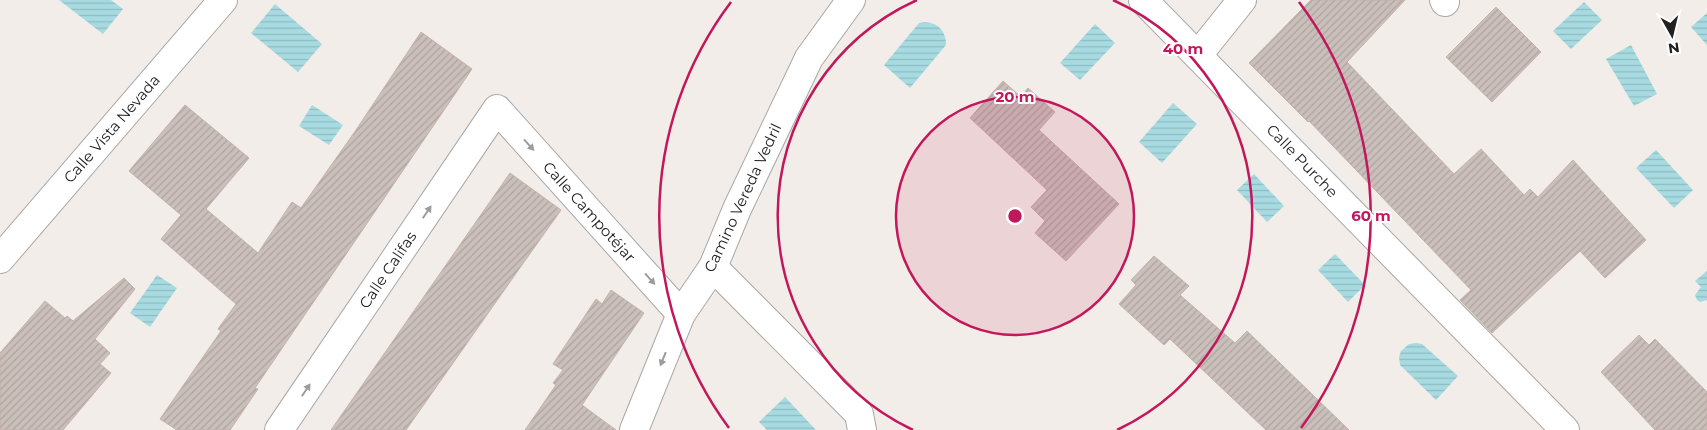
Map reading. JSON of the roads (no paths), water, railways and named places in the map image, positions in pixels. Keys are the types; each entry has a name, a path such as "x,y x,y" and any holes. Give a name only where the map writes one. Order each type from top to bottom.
{"street":[{"name":"Calle Vista Nevada","path":"0,258 223,0"},
{"name":"Camino Vereda Vedril","path":"634,430 682,314 713,267 737,209 809,58 851,0"},
{"name":"Calle Purche","path":"1143,0 1565,430"},
{"path":"1198,55 1242,0"},
{"name":"Calle Campotéjar","path":"497,109 682,314"},
{"name":"Calle Califas","path":"279,430 497,109"},
{"path":"713,267 859,414 862,430"}],"water":[{"path":"59,0 111,0 123,9 103,34"},
{"path":"1584,2 1602,20 1571,49 1553,31"},
{"path":"275,4 322,44 298,72 251,33"},
{"path":"1707,13 1707,45 1691,27"},
{"path":"919,23 934,24 941,29 945,36 946,45 910,88 884,65"},
{"path":"1095,24 1115,43 1080,80 1060,63"},
{"path":"1631,45 1657,94 1634,106 1606,59"},
{"path":"1173,103 1197,124 1162,163 1139,142"},
{"path":"312,105 343,125 329,145 299,126"},
{"path":"1656,150 1693,190 1674,208 1636,168"},
{"path":"1254,174 1284,206 1267,222 1237,190"},
{"path":"1335,254 1365,285 1348,302 1318,270"},
{"path":"1707,271 1707,300 1700,302 1695,295 1701,287 1695,281"},
{"path":"157,275 177,288 150,327 130,313"},
{"path":"1409,344 1422,344 1458,376 1436,400 1400,365 1399,357 1401,351"},
{"path":"785,397 816,430 767,430 759,422"}]}
